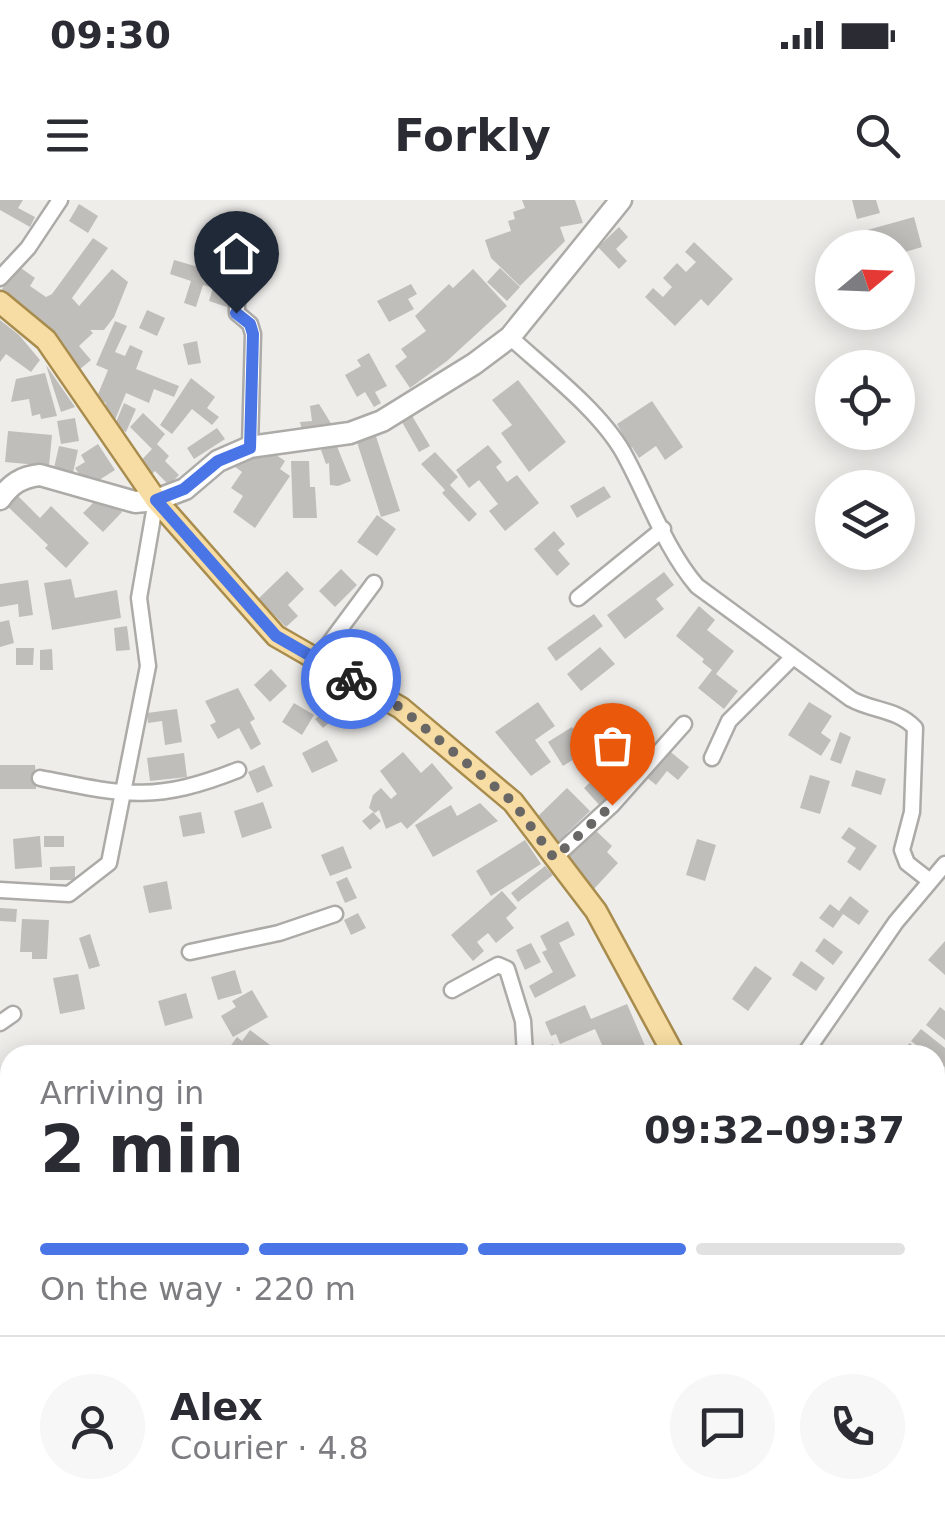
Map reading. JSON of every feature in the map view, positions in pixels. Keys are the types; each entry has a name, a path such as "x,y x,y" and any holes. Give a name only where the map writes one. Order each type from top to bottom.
{"main road":[{"path":"0,302 46,340 156,500 276,636 401,708 513,802 596,911 669,1045"}],"street":[{"path":"0,278 28,248 60,200"},
{"path":"0,500 15,482 40,475 135,502 156,500 184,489 218,461 250,448 350,433 382,421 510,337 621,200"},
{"path":"238,302 236,313 250,324 253,334 250,448"},
{"path":"510,337 574,396 622,449 679,565 697,586 851,699 868,708 894,713 914,728 912,812 902,850 907,864 930,881"},
{"path":"0,890 69,894 109,864 148,666 140,598 156,500"},
{"path":"578,598 663,530"},
{"path":"318,660 374,583"},
{"path":"712,758 729,721 792,658"},
{"path":"554,858 612,805 684,724"},
{"path":"40,778 122,794 167,793 238,770"},
{"path":"811,1045 896,922 945,864"},
{"path":"190,952 279,933 335,914"},
{"path":"452,990 498,966 508,969 524,1045"}],"building":[{"path":"0,200 23,200 18,208 35,217 30,227 0,210"},
{"path":"522,200 575,200 583,223 560,227 565,241 520,286 491,258 485,240 511,231 508,221 515,219 513,212 525,208"},
{"path":"852,200 876,200 880,213 857,219"},
{"path":"79,204 98,216 88,233 69,221"},
{"path":"914,217 922,247 915,249 915,230 867,230"},
{"path":"619,227 628,237 616,249 627,261 619,269 598,247"},
{"path":"93,238 108,248 72,298 79,306 112,269 128,282 114,317 104,330 90,330 93,333 79,346 91,360 74,374 27,318 33,316 0,292 18,266 35,278 30,286 46,297 52,294"},
{"path":"694,242 733,279 708,306 701,299 675,326 645,297 653,288 663,297 672,287 663,278 677,263 686,272 696,262 685,252"},
{"path":"216,244 247,254 230,308 209,301 213,288 203,285 196,307 184,303 191,281 170,274 174,260 195,266 201,249 213,253"},
{"path":"500,268 520,287 507,301 487,282"},
{"path":"473,269 507,306 447,361 410,388 395,366 407,357 401,349 426,331 415,316 449,284 453,288"},
{"path":"411,284 417,294 408,299 414,309 389,322 377,301"},
{"path":"147,310 165,318 157,336 139,328"},
{"path":"0,320 40,360 31,372 6,354 0,362"},
{"path":"115,321 127,326 115,352 125,356 130,345 143,351 136,369 179,386 174,397 154,389 149,403 126,393 115,420 101,415 106,403 96,399 108,370 96,365"},
{"path":"197,341 201,363 188,365 183,344"},
{"path":"369,353 387,386 375,392 381,403 374,407 365,392 357,397 345,375 361,366 357,360"},
{"path":"46,365 75,407 61,412"},
{"path":"45,373 57,416 41,419 40,414 32,416 29,399 11,402 16,379"},
{"path":"191,378 215,397 207,408 219,417 212,425 192,409 172,434 160,425"},
{"path":"518,380 566,442 529,472 501,433 512,425 492,400"},
{"path":"652,401 683,447 665,460 656,446 639,458 632,447 627,450 618,438 623,435 617,424"},
{"path":"124,403 136,409 126,432 114,427"},
{"path":"319,404 332,425 302,430 300,422 312,421 310,406"},
{"path":"408,409 430,446 419,452 398,415"},
{"path":"143,413 165,434 157,444 169,456 165,461 179,475 169,485 155,471 147,479 135,467 152,449 130,427"},
{"path":"75,418 79,441 61,444 57,421"},
{"path":"217,428 225,439 194,459 187,448"},
{"path":"374,430 400,511 381,517 355,436"},
{"path":"8,431 52,435 49,466 5,462"},
{"path":"98,444 115,470 88,487 75,468 85,462 81,455"},
{"path":"336,444 351,481 338,486 330,485 329,463 326,464 321,450"},
{"path":"488,445 502,462 496,467 507,482 517,475 539,503 505,531 489,511 498,504 479,480 469,488 456,470"},
{"path":"59,446 78,450 73,473 54,468"},
{"path":"266,448 285,461 280,469 290,476 255,528 233,512 243,496 231,488 242,472 230,463"},
{"path":"435,452 458,477 450,485 477,514 469,522 421,464"},
{"path":"291,461 309,461 317,518 293,518"},
{"path":"604,486 611,497 577,518 570,506"},
{"path":"14,492 40,518 51,506 89,543 66,568 4,503"},
{"path":"107,497 122,512 103,532 83,513 97,499 101,503"},
{"path":"377,515 396,529 377,556 357,542"},
{"path":"554,531 565,544 558,550 570,564 557,576 534,549"},
{"path":"341,569 357,585 335,607 319,591"},
{"path":"287,571 304,589 288,605 298,616 286,627 258,599"},
{"path":"664,572 674,585 656,599 664,609 625,639 607,615"},
{"path":"71,579 75,598 117,590 121,618 52,630 44,583"},
{"path":"28,580 33,615 19,617 18,604 0,607 0,584"},
{"path":"699,606 715,620 707,630 734,651 716,674 738,691 724,709 698,688 712,670 676,636"},
{"path":"594,614 603,626 556,661 547,648"},
{"path":"9,620 14,643 0,647 0,622"},
{"path":"127,626 130,650 116,651 114,628"},
{"path":"600,647 615,664 581,691 567,674"},
{"path":"16,648 34,648 33,665 16,665"},
{"path":"52,649 53,670 40,670 40,650"},
{"path":"271,669 287,686 270,702 254,685"},
{"path":"238,688 255,719 250,722 261,744 251,750 239,728 218,739 210,725 216,722 205,701"},
{"path":"538,702 555,726 535,740 551,762 531,776 495,732"},
{"path":"809,702 832,716 821,733 831,740 821,756 788,735"},
{"path":"294,703 314,715 302,735 282,722"},
{"path":"331,706 338,715 323,728 315,719"},
{"path":"177,709 182,742 165,745 162,721 148,723 147,713"},
{"path":"572,727 587,751 563,766 548,742"},
{"path":"840,732 851,737 841,764 830,760"},
{"path":"623,733 647,757 639,765 629,755 621,763 612,754 620,747 615,742"},
{"path":"327,740 338,761 312,773 302,753"},
{"path":"600,742 613,758 591,777 578,760"},
{"path":"667,749 689,767 678,780 667,771 656,785 645,776"},
{"path":"403,752 421,773 432,763 453,788 407,829 401,822 386,829 379,810 375,813 369,808 373,795 381,788 391,799 397,794 380,771"},
{"path":"184,753 187,777 150,781 147,758"},
{"path":"0,765 35,765 36,789 0,789"},
{"path":"264,765 273,786 257,793 248,772"},
{"path":"856,770 886,779 881,795 851,786"},
{"path":"810,775 830,781 820,814 800,808"},
{"path":"596,777 614,797 602,808 584,788"},
{"path":"567,788 590,811 567,833 571,837 559,849 532,822"},
{"path":"263,802 272,828 242,838 234,811"},
{"path":"480,803 498,821 433,857 415,825 451,805 457,816"},
{"path":"201,812 205,833 183,837 179,816"},
{"path":"373,812 381,821 370,830 362,821"},
{"path":"849,827 877,846 860,871 847,862 856,848 841,838"},
{"path":"594,829 612,846 607,852 618,863 593,890 563,861"},
{"path":"40,836 42,867 15,869 13,839"},
{"path":"44,836 64,836 64,847 44,847"},
{"path":"697,839 716,845 705,881 686,875"},
{"path":"525,840 541,864 491,896 476,871"},
{"path":"343,846 352,868 330,876 321,855"},
{"path":"75,866 75,880 50,880 50,867"},
{"path":"545,866 553,875 518,902 511,893"},
{"path":"347,877 357,898 345,903 336,882"},
{"path":"167,881 172,909 149,913 143,886"},
{"path":"502,891 517,908 506,918 514,928 496,943 488,933 477,942 484,951 473,961 451,935"},
{"path":"850,896 869,911 859,925 843,914 833,928 819,918 830,904 839,911"},
{"path":"0,908 17,909 16,922 0,921"},
{"path":"358,913 366,928 351,935 344,920"},
{"path":"22,919 49,920 47,959 32,959 32,952 20,952"},
{"path":"568,921 575,935 559,943 576,976 535,998 529,986 553,972 542,952 547,950 540,936"},
{"path":"90,934 100,966 89,969 79,938"},
{"path":"824,938 843,952 833,965 815,951"},
{"path":"945,941 945,975 928,960"},
{"path":"531,943 541,962 525,970 516,950"},
{"path":"801,961 825,978 816,991 792,975"},
{"path":"755,966 772,978 748,1011 732,999"},
{"path":"235,970 242,993 218,1000 211,977"},
{"path":"78,974 85,1009 60,1014 53,978"},
{"path":"252,990 268,1017 233,1037 221,1016 236,1007 232,1001"},
{"path":"186,993 193,1018 165,1026 158,1001"},
{"path":"627,1004 645,1045 602,1045 595,1029 560,1044 545,1022 585,1005 591,1019"},
{"path":"940,1007 945,1011 945,1040 926,1025"},
{"path":"921,1029 941,1045 916,1045 911,1041"},
{"path":"250,1030 270,1045 231,1045 237,1037 242,1041"}],"way so far":[{"path":"351,679 401,708 513,802 554,858 612,805"}],"route":[{"path":"236,313 250,324 253,334 250,448 218,461 184,489 156,500 276,636 351,679"}]}
